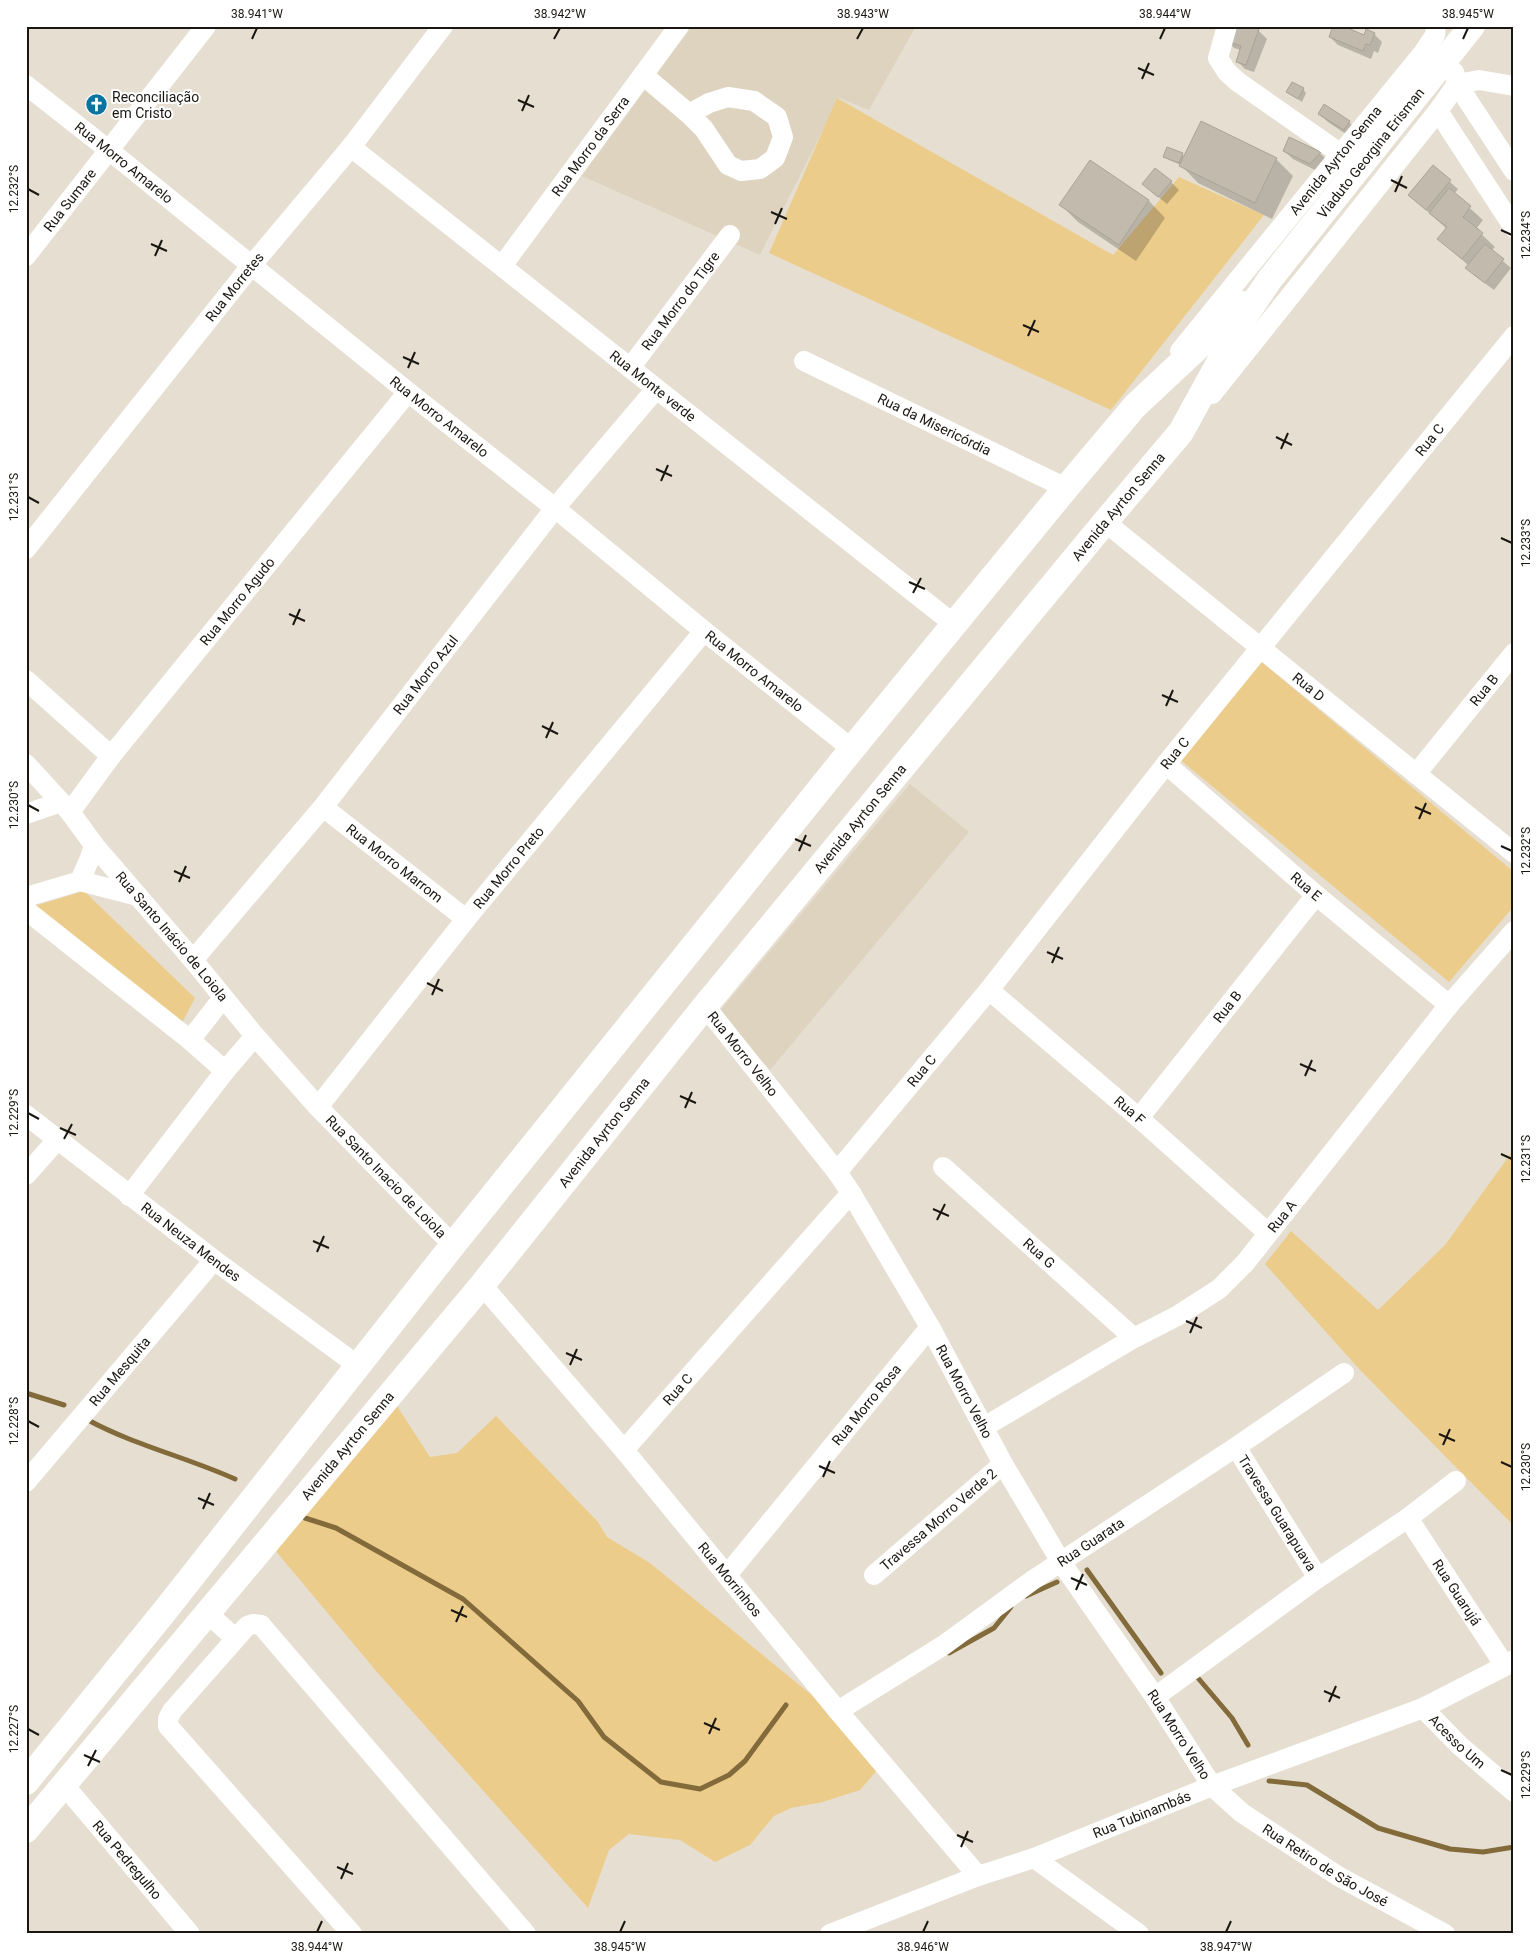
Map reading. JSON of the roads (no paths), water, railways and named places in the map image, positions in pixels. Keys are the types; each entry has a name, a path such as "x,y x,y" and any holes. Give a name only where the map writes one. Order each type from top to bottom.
{"main road":[{"name":"Viaduto Georgina Erisman","path":"1270,279 1472,26"},
{"name":"Avenida Ayrton Senna","path":"26,1782 170,1604 357,1365 852,749 1066,488 1135,406 1270,279"},
{"name":"Avenida Ayrton Senna","path":"26,1830 482,1285 705,1006 1181,432 1243,319 1270,279"}],"street":[{"name":"Rua Sumare","path":"26,256 206,26"},
{"name":"Rua Morretes","path":"26,548 251,266 351,147 443,26"},
{"name":"Rua Morro da Serra","path":"502,266 679,26"},
{"path":"1227,26 1218,58 1227,72 1238,82 1341,154"},
{"name":"Avenida Ayrton Senna","path":"1135,406 1423,53 1435,35 1436,26"},
{"path":"1423,53 1440,55 1452,66 1457,84 1499,145 1514,171"},
{"path":"643,76 704,129 728,165 741,171 760,169 775,158 783,137 777,117 754,101 728,97 709,103 689,114"},
{"path":"1457,84 1479,80 1514,86"},
{"name":"Avenida Ayrton Senna","path":"1181,432 1438,111 1457,84"},
{"name":"Rua Morro Amarelo","path":"26,86 110,151 408,392 555,508 704,632 852,749"},
{"path":"1438,111 1514,228"},
{"name":"Rua Monte verde","path":"351,147 955,625"},
{"name":"Rua Morro do Tigre","path":"630,368 730,235"},
{"name":"Rua C","path":"837,1172 989,990 1166,764 1514,336"},
{"name":"Rua da Misericórdia","path":"804,361 1066,488"},
{"name":"Rua Morro Azul","path":"193,960 323,807 555,508 656,389"},
{"name":"Rua Morro Agudo","path":"65,807 111,756 408,392"},
{"name":"Rua D","path":"1105,522 1514,853"},
{"name":"Rua Morro Preto","path":"318,1108 466,919 704,632"},
{"name":"Rua B","path":"1416,774 1514,653"},
{"path":"26,680 111,756"},
{"name":"Rua Santo Inácio de Loiola","path":"26,764 65,807 94,846 318,1108"},
{"name":"Rua E","path":"1166,764 1316,895 1449,1005"},
{"path":"26,814 65,807"},
{"name":"Rua Morro Marrom","path":"323,807 466,919"},
{"path":"80,880 94,846"},
{"path":"26,897 80,880 138,896"},
{"name":"Rua B","path":"1139,1118 1316,895"},
{"path":"26,910 190,1040 225,1071"},
{"name":"Rua A","path":"984,1427 1134,1338 1177,1316 1219,1289 1245,1263 1449,1005 1514,931"},
{"name":"Rua F","path":"989,990 1139,1118 1268,1232"},
{"path":"190,1040 223,998"},
{"name":"Rua Morro Velho","path":"705,1006 837,1172 851,1193 930,1327 1003,1464 1061,1562 1155,1697 1212,1786"},
{"path":"129,1196 225,1071 255,1036"},
{"name":"Rua Santo Inacio de Loiola","path":"318,1108 453,1246"},
{"name":"Rua Neuza Mendes","path":"26,1116 214,1260 357,1365"},
{"path":"26,1175 57,1140"},
{"name":"Rua G","path":"943,1167 1134,1338"},
{"name":"Rua C","path":"624,1450 851,1193"},
{"name":"Rua Mesquita","path":"26,1482 214,1260"},
{"name":"Rua Morrinhos","path":"482,1285 624,1450 838,1711 978,1876"},
{"name":"Rua Morro Rosa","path":"727,1575 930,1327"},
{"name":"Rua Guarata","path":"838,1711 944,1645 995,1606 1236,1447 1344,1373"},
{"name":"Travessa Guarapuava","path":"1236,1447 1318,1578"},
{"name":"Travessa Morro Verde 2","path":"874,1575 1003,1464"},
{"path":"1155,1697 1318,1578 1408,1518 1456,1480"},
{"name":"Rua Guarujá","path":"1408,1518 1510,1663"},
{"path":"208,1614 235,1638"},
{"path":"352,1934 168,1726 168,1719 172,1712 235,1638 247,1626 253,1624 261,1625 526,1934"},
{"name":"Rua Tubinambás","path":"830,1934 856,1929 978,1876 1034,1858 1212,1786 1423,1708 1510,1663"},
{"name":"Acesso Um","path":"1423,1708 1459,1745 1511,1783"},
{"name":"Rua Pedregulho","path":"64,1785 190,1934"},
{"name":"Rua Retiro de São José","path":"1212,1786 1242,1812 1338,1876 1445,1934"},
{"path":"1034,1858 1139,1934"}],"waterway":[{"path":"26,1393 64,1405"},
{"path":"88,1420 123,1437 235,1479"},
{"path":"305,1518 336,1528 463,1599 578,1701 604,1737 661,1782 700,1789 729,1775 745,1761 786,1705"},
{"path":"1087,1570 1161,1673"},
{"path":"1026,1596 1057,1582"},
{"path":"949,1653 994,1628 1011,1607"},
{"path":"1198,1678 1232,1718 1248,1745"},
{"path":"1269,1781 1307,1785 1378,1828 1450,1849 1483,1852 1514,1847"}],"place":[{"name":"Reconciliação em Cristo","path":"96,105"}]}
